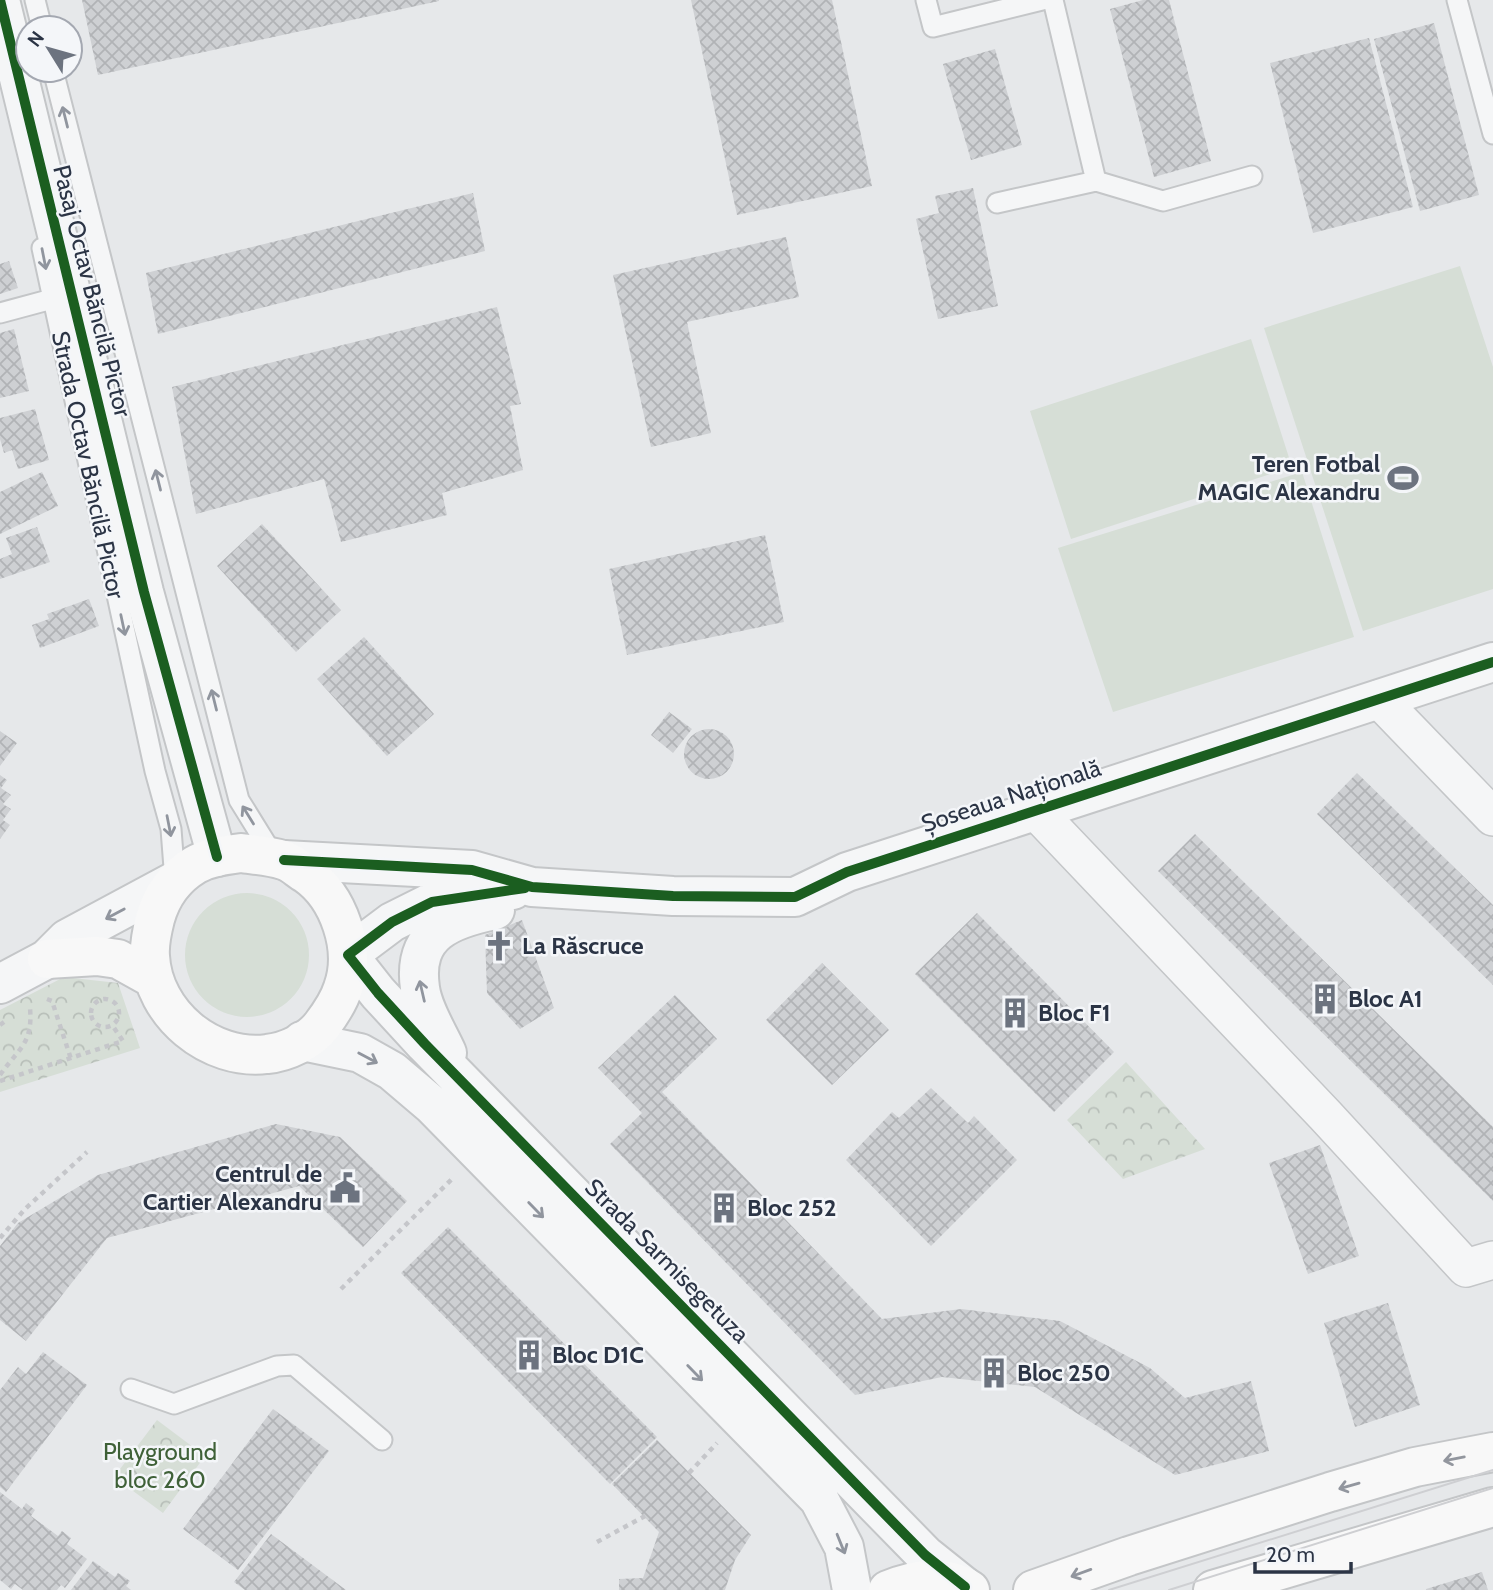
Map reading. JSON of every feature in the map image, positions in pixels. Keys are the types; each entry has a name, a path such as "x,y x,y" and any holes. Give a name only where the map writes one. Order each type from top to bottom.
{"main road":[{"path":"241,853 280,859 316,881 334,904 345,936 348,955 344,986 335,1006 320,1028 303,1041 284,1052 257,1055 234,1053 210,1044 187,1029 168,1009 153,979 149,955 152,930 159,907 175,881 196,865 217,857 241,853"},
{"path":"47,959 97,956 118,959 153,979"},
{"path":"1033,1590 1129,1556 1330,1492 1415,1467 1493,1452"},
{"path":"1213,1590 1493,1507"},
{"path":"888,1590 905,1583 926,1580 942,1580 968,1588"}],"street":[{"name":"Pasaj Octav Băncilă Pictor","path":"0,0 144,592"},
{"name":"Strada Octav Băncilă Pictor","path":"144,592 217,857"},
{"name":"Șoseaua Națională","path":"280,859 472,870 532,887 608,893 673,897 795,897 847,872 1493,662"},
{"path":"1379,699 1493,817"},
{"path":"1035,810 1325,1115 1466,1268 1493,1260"},
{"path":"15,994 67,939 175,881"},
{"name":"Șoseaua Națională","path":"348,955 392,922 432,902 532,887"},
{"path":"457,1077 419,989 419,963 427,940 451,922 476,914 608,893"},
{"name":"Strada Sarmisegetuza","path":"348,955 378,993 457,1077 925,1555 968,1588"},
{"path":"303,1041 360,1053 392,1072 432,1105 819,1499 844,1547 852,1590"}],"lane":[{"path":"926,0 933,27 1042,0"},
{"path":"1053,0 1096,181"},
{"path":"1457,0 1493,134"},
{"name":"Strada Octav Băncilă Pictor","path":"0,48 4,80 155,771 171,829 175,881"},
{"path":"57,84 239,800 280,859"},
{"path":"997,203 1096,181 1163,201 1252,176"},
{"path":"0,313 52,299"},
{"path":"131,1389 174,1404 277,1366 294,1365 382,1440"}],"path":[{"path":"0,1075 32,1030 15,994"},
{"path":"99,1000 113,1001 118,1009 112,1025 103,1026 93,1019 92,1006 99,1000"},
{"path":"52,1001 71,1059"},
{"path":"0,1081 123,1041 112,1025"},
{"path":"0,1238 25,1209 87,1152"},
{"path":"341,1289 452,1179"},
{"path":"689,1473 718,1441"},
{"path":"597,1542 645,1516"}],"green space":[{"name":"Teren Fotbal MAGIC Alexandru","path":"1460,266 1493,367 1493,589 1363,631 1264,328"},
{"path":"1251,339 1292,467 1071,539 1030,411"},
{"path":"1302,472 1354,637 1113,712 1058,548"},
{"path":"247,893 271,898 291,911 304,931 309,955 304,979 291,999 271,1012 247,1017 223,1012 203,999 190,979 185,955 190,931 203,911 223,898"},
{"path":"64,977 118,983 140,1048 0,1092 0,1010"},
{"path":"1126,1062 1205,1149 1123,1179 1067,1120"},
{"name":"Playground bloc 260","path":"157,1420 205,1456 163,1513 114,1477"}],"building":[{"path":"82,0 439,0 439,1 98,75"},
{"path":"691,0 832,0 872,186 737,215"},
{"path":"1143,0 1169,0 1211,161 1154,177 1110,9"},
{"path":"1434,23 1479,195 1420,211 1374,39"},
{"path":"1369,38 1413,207 1313,233 1270,63"},
{"path":"995,49 1022,145 971,160 943,64"},
{"path":"973,188 998,306 938,319 916,219 939,213 935,196"},
{"path":"473,193 485,251 158,334 146,273"},
{"path":"786,237 799,297 687,322 711,433 651,447 613,275"},
{"path":"9,261 18,288 0,294 0,264"},
{"path":"497,307 521,404 510,406 523,470 442,493 447,515 341,542 324,479 196,514 172,387"},
{"path":"14,329 29,391 0,398 0,333"},
{"path":"35,409 49,460 18,469 12,450 4,453 0,439 0,418"},
{"path":"42,472 58,506 0,534 0,492"},
{"path":"262,524 341,610 296,652 217,566"},
{"path":"37,527 50,562 0,579 0,559 12,554 6,538"},
{"path":"765,535 784,622 627,655 609,569"},
{"path":"89,599 99,626 40,648 32,625 49,619 47,614"},
{"path":"364,637 434,714 387,756 317,679"},
{"path":"669,712 692,729 673,753 651,735"},
{"path":"709,729 727,736 734,754 727,772 709,779 691,772 684,754 691,736"},
{"path":"0,731 17,743 0,766"},
{"path":"1357,773 1493,905 1493,985 1317,814"},
{"path":"0,775 7,780 1,788 11,795 3,804 11,809 3,820 10,825 0,839"},
{"name":"Bloc A1","path":"1195,834 1493,1127 1493,1201 1158,871"},
{"name":"Bloc F1","path":"977,913 1114,1052 1054,1112 915,974"},
{"path":"522,920 554,1008 520,1029 487,993 485,935"},
{"path":"822,963 889,1030 832,1085 766,1020"},
{"path":"675,995 717,1039 662,1092 882,1319 961,1309 1060,1321 1150,1368 1185,1398 1251,1381 1269,1451 1175,1475 1035,1387 942,1377 855,1395 610,1144 642,1113 598,1068"},
{"path":"931,1088 968,1123 974,1116 1017,1160 931,1246 846,1160 892,1112 899,1118"},
{"path":"276,1124 340,1137 407,1201 363,1247 299,1186 107,1238 26,1341 0,1320 0,1246 18,1223 98,1175"},
{"path":"1320,1145 1359,1256 1308,1274 1269,1163"},
{"name":"Bloc D1C","path":"448,1227 657,1437 610,1484 401,1273"},
{"path":"1388,1303 1420,1405 1355,1427 1324,1323"},
{"path":"43,1352 87,1385 6,1492 0,1487 0,1390 18,1367 26,1374"},
{"path":"273,1409 329,1451 238,1570 183,1529"},
{"path":"657,1440 751,1535 735,1560 725,1590 619,1590 619,1579 643,1578 659,1532 612,1484"},
{"path":"0,1492 22,1509 26,1503 35,1510 31,1516 58,1536 62,1531 71,1538 67,1544 87,1559 65,1588 61,1585 57,1590 23,1590 15,1584 11,1589 0,1580"},
{"path":"271,1534 346,1590 245,1590 234,1582"},
{"path":"93,1561 115,1577 118,1573 130,1581 126,1586 131,1590 71,1590"},
{"path":"1482,1572 1488,1590 1426,1590 1426,1589"}],"tram line":[{"path":"1109,1590 1493,1470"},
{"path":"1169,1590 1493,1488"}],"cycle path":[{"path":"0,0 144,592 217,857"},
{"path":"284,860 472,870 532,887 673,896 795,897 847,872 1493,662"},
{"path":"525,888 432,902 392,922 348,955 378,993 425,1044 925,1555 965,1587"}],"place":[{"name":"Teren Fotbal MAGIC Alexandru","path":"1403,478"},
{"name":"La Răscruce","path":"499,946"},
{"name":"Bloc A1","path":"1325,999"},
{"name":"Bloc F1","path":"1015,1013"},
{"name":"Centrul de Cartier Alexandru","path":"345,1188"},
{"name":"Bloc 252","path":"724,1208"},
{"name":"Bloc D1C","path":"529,1355"},
{"name":"Bloc 250","path":"994,1373"}]}
